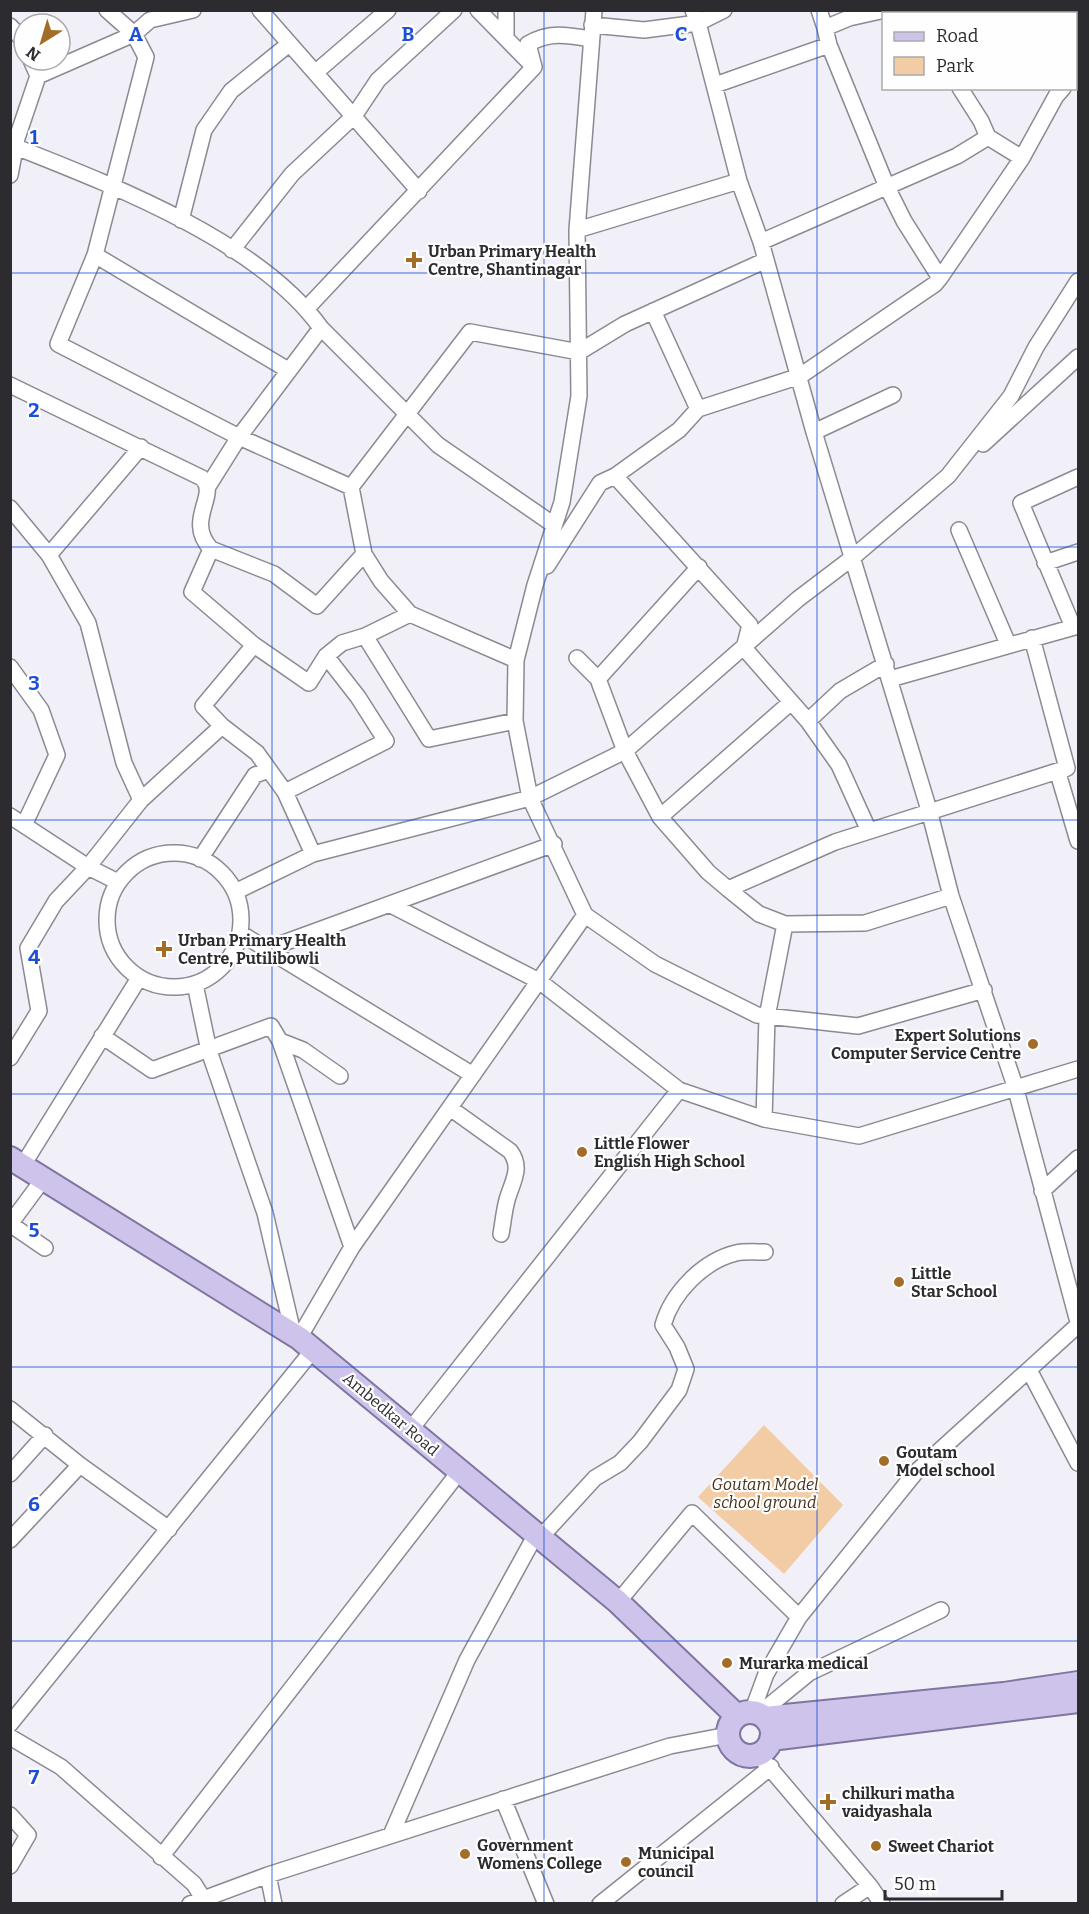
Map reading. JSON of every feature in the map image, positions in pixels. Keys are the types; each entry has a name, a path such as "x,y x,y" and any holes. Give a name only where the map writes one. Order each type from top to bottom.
{"main road":[{"name":"Ambedkar Road","path":"17,1161 302,1340 618,1602 755,1732"},
{"path":"755,1732 1078,1683"},
{"path":"755,1732 1078,1701"}],"street":[{"path":"107,10 134,34 146,57 95,255 58,344 239,437 351,487"},
{"path":"38,76 134,34 153,15 192,10"},
{"path":"260,10 419,191"},
{"path":"316,72 388,10"},
{"path":"232,250 292,174 354,116 378,80 454,10"},
{"path":"478,10 534,67"},
{"path":"506,10 506,36"},
{"path":"534,67 528,44 542,35 564,35 592,25 644,30 724,10"},
{"path":"819,10 829,45 887,187 904,220 940,278"},
{"path":"825,28 849,18 887,10"},
{"path":"695,16 739,181 761,242 764,261 800,376 814,432 929,810 951,896 1015,1086 1078,1323 915,1473 799,1617 766,1674 755,1732 882,1904"},
{"path":"592,25 577,230 579,396 562,502 535,585 516,660 515,721 530,798 554,844 585,915 655,964 757,1015 858,1026 984,990"},
{"path":"181,220 204,130 231,91 289,44"},
{"path":"715,85 829,45"},
{"path":"307,308 534,67"},
{"path":"10,175 16,147 38,76 36,72"},
{"path":"961,90 981,121 988,137 1022,158"},
{"path":"535,585 600,483 615,476 679,430 698,409 800,376 935,284 1022,158 1061,90"},
{"path":"761,242 957,156 988,137"},
{"path":"16,147 113,185 181,220 274,277 307,308 321,328 408,412 438,445 554,525"},
{"path":"577,230 739,181"},
{"path":"95,255 288,370"},
{"path":"516,660 410,614 381,581 364,555 351,487 470,332 579,352 625,324 764,261"},
{"path":"948,476 1011,396 1036,347 1078,281"},
{"path":"653,312 698,409"},
{"path":"321,328 239,437 207,488 199,527 202,540 211,549 274,573 317,606 364,555"},
{"path":"235,892 313,854 530,798 625,751 798,599 852,558 948,476 1078,357"},
{"path":"10,385 198,475 206,482 207,488"},
{"path":"814,432 893,395"},
{"path":"49,555 141,447"},
{"path":"615,476 750,625 744,648"},
{"path":"807,721 840,691 888,672 1076,627 1045,563 1021,503 1078,477"},
{"path":"10,508 49,555 88,623 124,763 141,800"},
{"path":"959,530 1008,644"},
{"path":"211,549 192,592 254,645 309,683 326,656 342,643 365,636 410,614"},
{"path":"1045,563 1078,552"},
{"path":"598,679 699,567"},
{"path":"365,636 429,739 515,721"},
{"path":"1032,638 1068,769 1078,841"},
{"path":"254,645 203,706 222,726 257,753 285,792 313,854"},
{"path":"744,648 807,721 839,765 869,831"},
{"path":"285,792 386,741 358,697 326,656"},
{"path":"577,658 598,679 625,751 660,817 708,872 759,914 784,924 865,923 951,896"},
{"path":"10,668 41,710 57,755 25,823"},
{"path":"660,817 790,703"},
{"path":"10,1058 39,1011 28,948 56,901 88,867 141,800 222,726"},
{"path":"728,889 836,842 929,810 1068,769"},
{"path":"200,859 255,775 269,770 285,792"},
{"path":"10,816 25,823 88,867 118,882"},
{"path":"267,949 554,844"},
{"path":"171,853 200,859 217,868 235,892 241,912 240,933 234,950 225,964 211,976 195,984 176,987 157,985 139,978 123,963 112,945 107,923 109,902 118,882 132,867 150,857 171,853"},
{"path":"391,905 539,981 679,1090 764,1119 859,1136 1015,1086 1078,1069"},
{"path":"10,1724 169,1529 302,1340 352,1247 585,915"},
{"path":"764,1119 767,1017 784,924"},
{"path":"240,933 473,1075"},
{"path":"17,1161 139,978"},
{"path":"195,984 208,1050 265,1214 302,1340"},
{"path":"102,1036 152,1070 271,1026 280,1041 352,1247"},
{"path":"280,1041 303,1050 340,1076"},
{"path":"411,1430 679,1090"},
{"path":"450,1108 510,1151 517,1160 517,1172 507,1201 501,1234"},
{"path":"1042,1191 1078,1158"},
{"path":"44,1178 10,1224 45,1248"},
{"path":"391,1835 467,1660 537,1537 596,1478 620,1463 640,1442 680,1390 686,1369 677,1347 663,1325 666,1312 677,1293 707,1266 737,1253 765,1252"},
{"path":"1029,1370 1078,1463"},
{"path":"10,1409 80,1465 169,1529"},
{"path":"10,1474 45,1435"},
{"path":"10,1540 80,1465"},
{"path":"161,1857 459,1472"},
{"path":"618,1602 692,1513 799,1617"},
{"path":"600,1904 809,1673 941,1610"},
{"path":"10,1737 61,1767 194,1884 197,1902 268,1875 670,1746 755,1732"},
{"path":"503,1800 546,1904"},
{"path":"10,1815 28,1835 10,1866"},
{"path":"268,1875 274,1904"},
{"path":"843,1904 870,1886"}],"green space":[{"name":"Goutam Model school ground","path":"764,1425 843,1505 784,1574 698,1497"}],"place":[{"name":"Urban Primary Health Centre, Shantinagar","path":"414,260"},
{"name":"Urban Primary Health Centre, Putilibowli","path":"164,949"},
{"name":"Expert Solutions Computer Service Centre","path":"1033,1044"},
{"name":"Little Flower English High School","path":"582,1152"},
{"name":"Little Star School","path":"899,1282"},
{"name":"Goutam Model school","path":"884,1461"},
{"name":"Murarka medical","path":"727,1663"},
{"name":"chilkuri matha vaidyashala","path":"828,1802"},
{"name":"Sweet Chariot","path":"876,1846"},
{"name":"Government Womens College","path":"465,1854"},
{"name":"Municipal council","path":"626,1862"}]}
